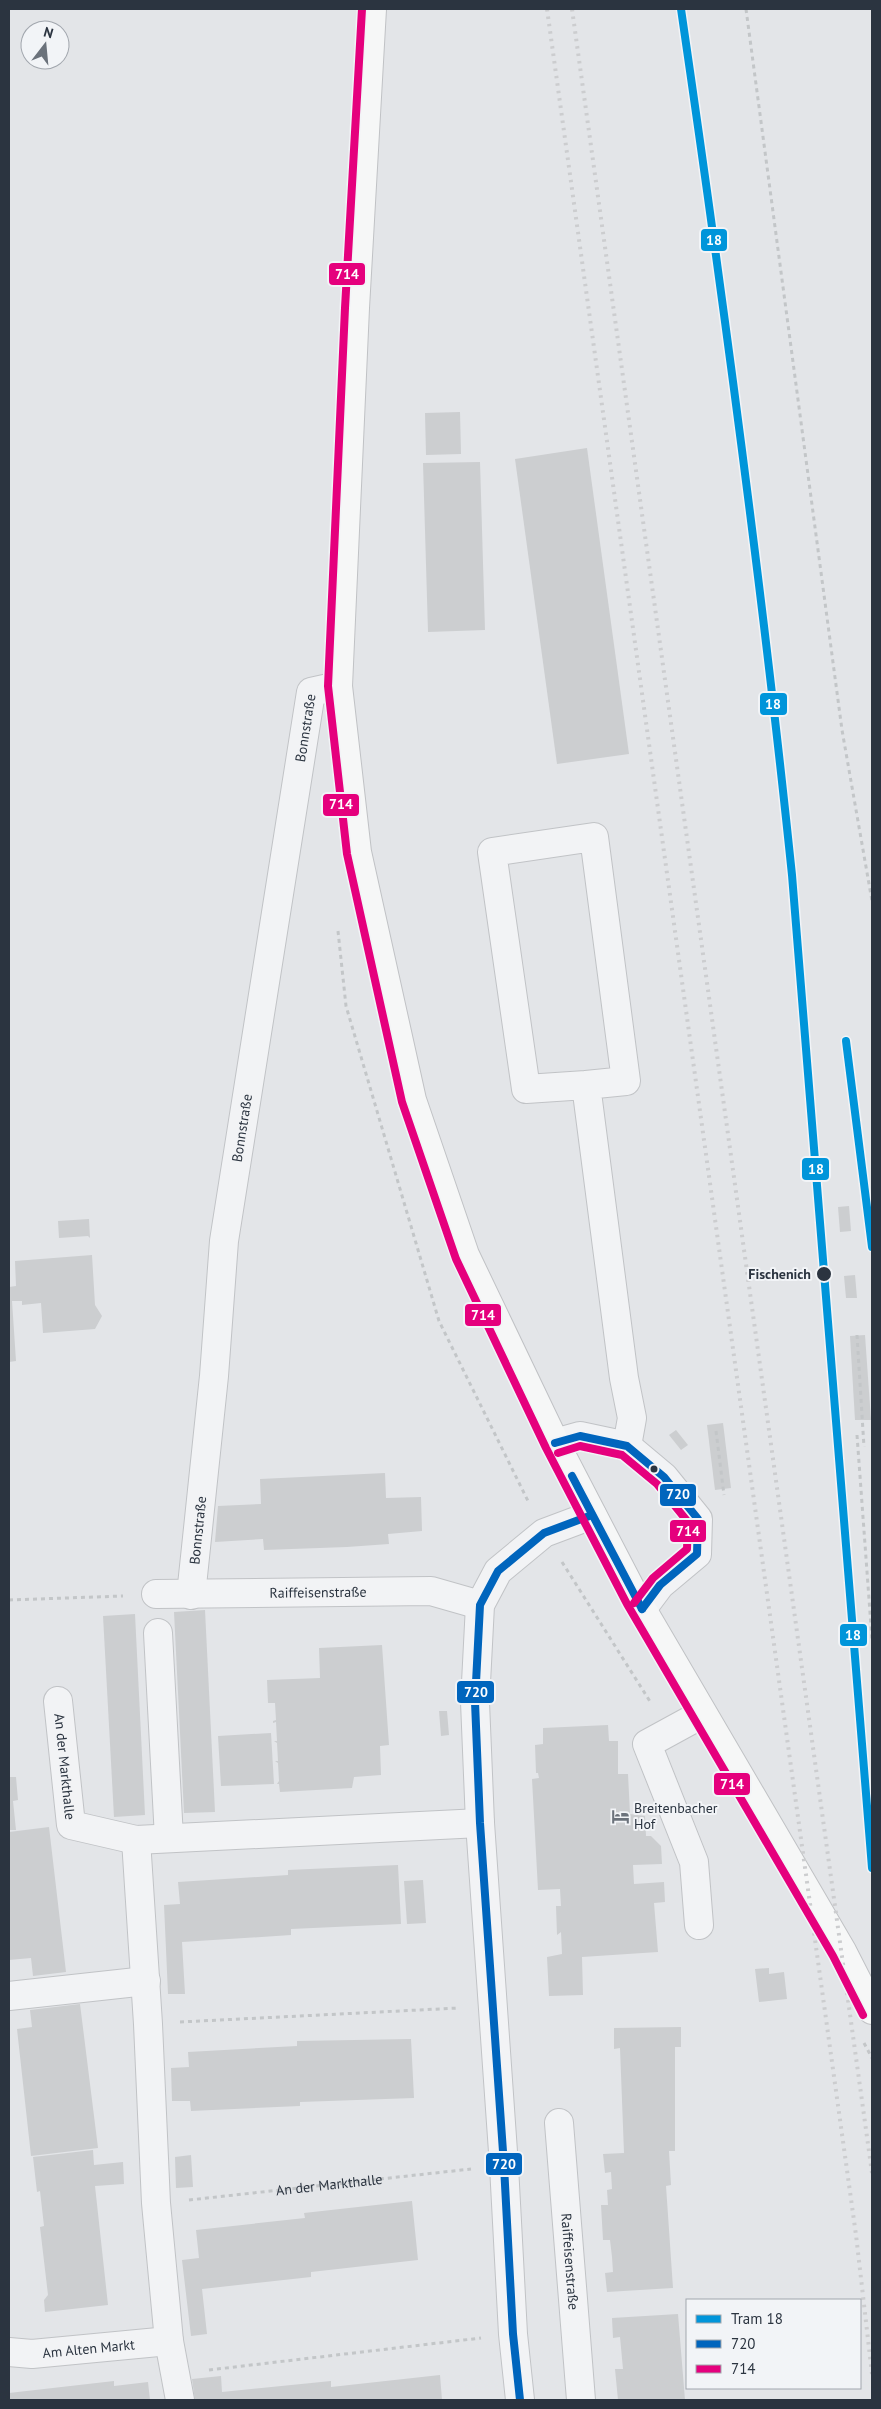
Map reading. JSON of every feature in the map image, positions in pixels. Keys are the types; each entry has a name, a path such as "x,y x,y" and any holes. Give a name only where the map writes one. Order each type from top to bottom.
{"main road":[{"name":"Bonnstraße","path":"372,9 354,318 338,686 357,852 412,1100 465,1256 555,1443 642,1609 842,1951 872,2010"}],"street":[{"name":"Bonnstraße","path":"191,1595 214,1376 224,1241 311,692 338,686"},
{"path":"594,837 626,1081 586,1085 526,1089 492,852 594,837"},
{"path":"586,1085 624,1378 632,1418 627,1446"},
{"path":"555,1443 580,1436 627,1446 664,1478 698,1519 697,1554 660,1586 642,1609"},
{"path":"520,2400 513,2334 504,2166 480,1823 475,1702 480,1605 498,1571 544,1533 592,1515"},
{"name":"Raiffeisenstraße","path":"156,1594 431,1591 480,1605"},
{"path":"158,1633 169,1838"},
{"name":"An der Markthalle","path":"58,1702 71,1825 136,1840 480,1823"},
{"path":"699,1925 694,1862 647,1744 702,1714"},
{"path":"136,1840 146,1981 156,2203 169,2342 180,2400"},
{"path":"9,1996 146,1981"},
{"name":"Raiffeisenstraße","path":"559,2123 581,2400"},
{"name":"Am Alten Markt","path":"9,2352 32,2354 169,2342"}],"path":[{"path":"746,9 842,730 872,901"},
{"path":"857,1335 864,1447"},
{"path":"716,1431 723,1488"},
{"path":"857,1435 872,1640"},
{"path":"9,1600 156,1594"},
{"path":"148,2024 492,2006"},
{"name":"An der Markthalle","path":"156,2203 504,2166"},
{"path":"174,2374 513,2334"}],"building":[{"path":"460,412 461,454 426,455 425,413"},
{"path":"587,448 629,754 557,764 515,459"},
{"path":"480,462 485,630 428,632 423,463"},
{"path":"849,1206 851,1231 840,1232 838,1207"},
{"path":"89,1219 90,1238 88,1236 59,1238 58,1221"},
{"path":"92,1255 95,1305 102,1316 95,1329 43,1333 41,1303 22,1305 22,1301 12,1301 16,1361 9,1362 9,1287 16,1286 15,1261"},
{"path":"855,1275 857,1298 846,1298 844,1276"},
{"path":"865,1335 871,1420 855,1420 850,1336"},
{"path":"723,1423 731,1488 715,1490 707,1425"},
{"path":"676,1430 688,1445 681,1450 669,1435"},
{"path":"385,1473 386,1498 421,1497 422,1531 388,1534 389,1544 347,1547 264,1550 263,1539 215,1542 218,1506 261,1504 260,1479"},
{"path":"205,1610 215,1812 184,1813 174,1612"},
{"path":"135,1614 145,1815 114,1817 103,1616"},
{"path":"382,1645 389,1745 380,1746 381,1775 354,1777 352,1788 280,1792 279,1784 277,1784 279,1781 278,1763 275,1761 278,1761 277,1743 274,1741 277,1741 276,1722 273,1723 276,1720 275,1703 268,1703 267,1680 320,1678 319,1648"},
{"path":"439,1711 447,1711 449,1735 441,1736"},
{"path":"608,1725 609,1741 618,1741 618,1774 628,1774 630,1814 645,1816 646,1836 651,1836 661,1846 662,1864 633,1865 634,1884 664,1882 665,1902 654,1903 658,1952 582,1957 583,1995 549,1996 547,1957 562,1954 561,1932 557,1935 556,1906 561,1906 560,1889 538,1890 532,1779 539,1778 538,1773 536,1773 535,1745 543,1744 543,1728"},
{"path":"271,1733 274,1784 221,1786 218,1736"},
{"path":"9,1777 16,1777 18,1800 13,1801 16,1830 9,1830"},
{"path":"49,1827 66,1972 33,1976 31,1958 9,1960 9,1832"},
{"path":"398,1865 401,1924 291,1929 291,1935 182,1942 185,1994 168,1994 164,1905 180,1904 178,1882 288,1875 288,1870"},
{"path":"423,1880 426,1923 407,1924 404,1881"},
{"path":"769,1968 769,1974 784,1972 787,1999 759,2002 755,1969"},
{"path":"80,2004 98,2148 31,2156 17,2029 32,2027 30,2010"},
{"path":"681,2027 681,2047 675,2047 675,2151 669,2151 671,2185 666,2186 673,2288 607,2292 605,2273 613,2272 612,2257 610,2240 603,2240 601,2205 608,2205 607,2190 612,2189 611,2172 605,2173 603,2154 624,2153 620,2048 614,2049 614,2028"},
{"path":"411,2039 414,2098 300,2102 300,2106 191,2111 190,2101 172,2101 171,2068 189,2067 188,2052 297,2046 297,2041"},
{"path":"93,2150 94,2165 123,2162 124,2184 95,2186 108,2305 45,2312 44,2300 48,2295 40,2227 44,2226 40,2191 37,2192 33,2157"},
{"path":"191,2155 193,2187 176,2188 175,2157"},
{"path":"412,2201 418,2260 311,2272 311,2277 202,2289 207,2334 191,2336 182,2260 199,2258 196,2230 305,2218 304,2213"},
{"path":"678,2314 685,2400 618,2400 615,2369 623,2369 620,2337 613,2338 612,2318"},
{"path":"440,2375 442,2400 195,2400 192,2379 221,2376 222,2392 331,2381 331,2387"},
{"path":"114,2381 114,2386 148,2382 150,2400 9,2400 9,2393"}],"railway":[{"path":"547,9 856,2235 872,2374"},
{"path":"572,9 872,2173"}],"tram line":[{"name":"18","path":"681,9 741,441 792,875 872,1868"},
{"name":"18","path":"846,1041 872,1247"}],"transit line":[{"name":"714","path":"362,9 345,308 328,686 347,854 402,1102 456,1259 546,1448 627,1604 833,1956 863,2015"},
{"name":"720","path":"555,1443 580,1436 627,1446 664,1477 698,1519 697,1554 660,1585 642,1609"},
{"name":"714","path":"558,1453 580,1446 622,1455 657,1484 688,1522 687,1549 653,1578 634,1603"},
{"name":"720","path":"572,1476 642,1609"},
{"name":"720","path":"520,2400 513,2334 504,2166 480,1823 475,1702 480,1605 498,1571 544,1533 592,1515"}],"place":[{"name":"Fischenich","path":"824,1274"},
{"name":"Breitenbacher Hof","path":"620,1816"}]}
